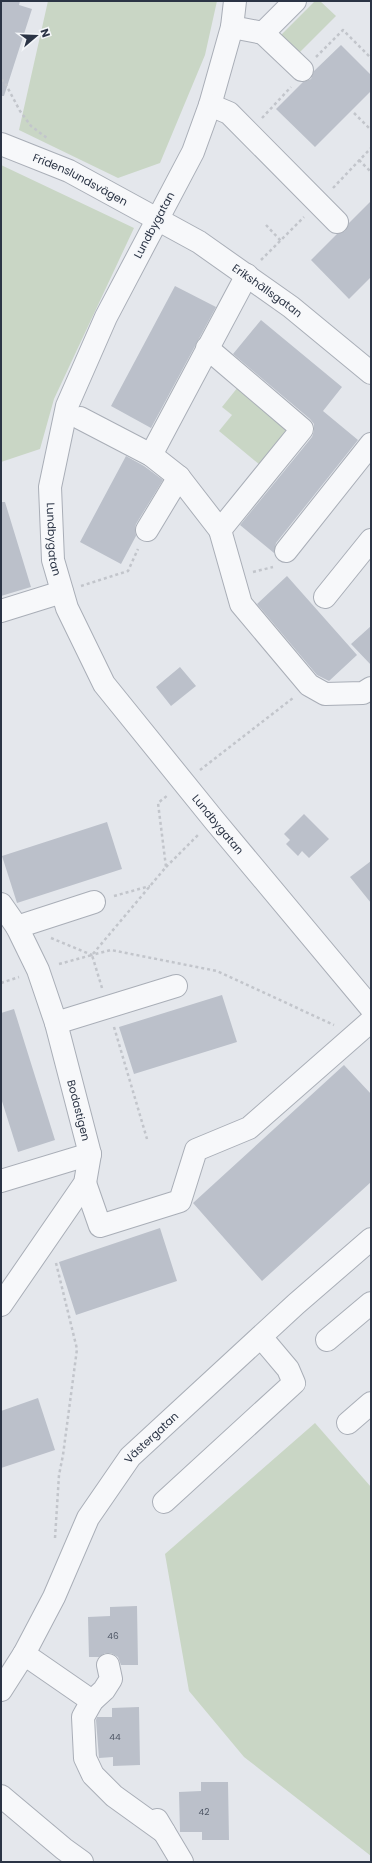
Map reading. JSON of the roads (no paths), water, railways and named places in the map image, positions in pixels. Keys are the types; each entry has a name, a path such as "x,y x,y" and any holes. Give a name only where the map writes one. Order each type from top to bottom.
{"street":[{"name":"Lundbygatan","path":"235,1 232,27 210,104 193,152 106,317 67,406 50,487 53,560 67,608 104,684 214,820 371,1008"},
{"path":"263,33 296,1"},
{"path":"232,27 263,33 302,70"},
{"path":"210,104 229,113 338,222"},
{"name":"Fridenslundsvägen","path":"1,144 69,171 157,218"},
{"name":"Erikshällsgatan","path":"157,218 199,242 247,275 291,307 371,373"},
{"path":"151,455 247,275"},
{"path":"207,348 302,429 220,530"},
{"path":"80,418 151,455 179,477 220,530 241,604 309,685 324,694 363,693 371,688"},
{"path":"286,551 371,444"},
{"path":"147,530 179,477"},
{"path":"325,597 371,540"},
{"path":"1,611 62,592"},
{"path":"17,927 94,902"},
{"name":"Bodastigen","path":"1,904 17,927 38,970 56,1024 90,1154 85,1182 1,1305"},
{"path":"56,1024 176,986"},
{"path":"85,1182 100,1226 180,1201 196,1150 249,1128 371,1021"},
{"path":"1,1180 90,1154"},
{"name":"Västergatan","path":"1,1690 24,1654 54,1597 88,1518 130,1457 371,1239"},
{"path":"327,1340 371,1302"},
{"path":"164,1502 294,1383 288,1369 261,1337"},
{"path":"348,1423 371,1403"},
{"path":"24,1654 92,1701"},
{"path":"108,1665 111,1679 104,1690 92,1701 83,1717 85,1758 93,1775 114,1796 158,1823 182,1862"},
{"path":"5,1808 82,1862"}]}
